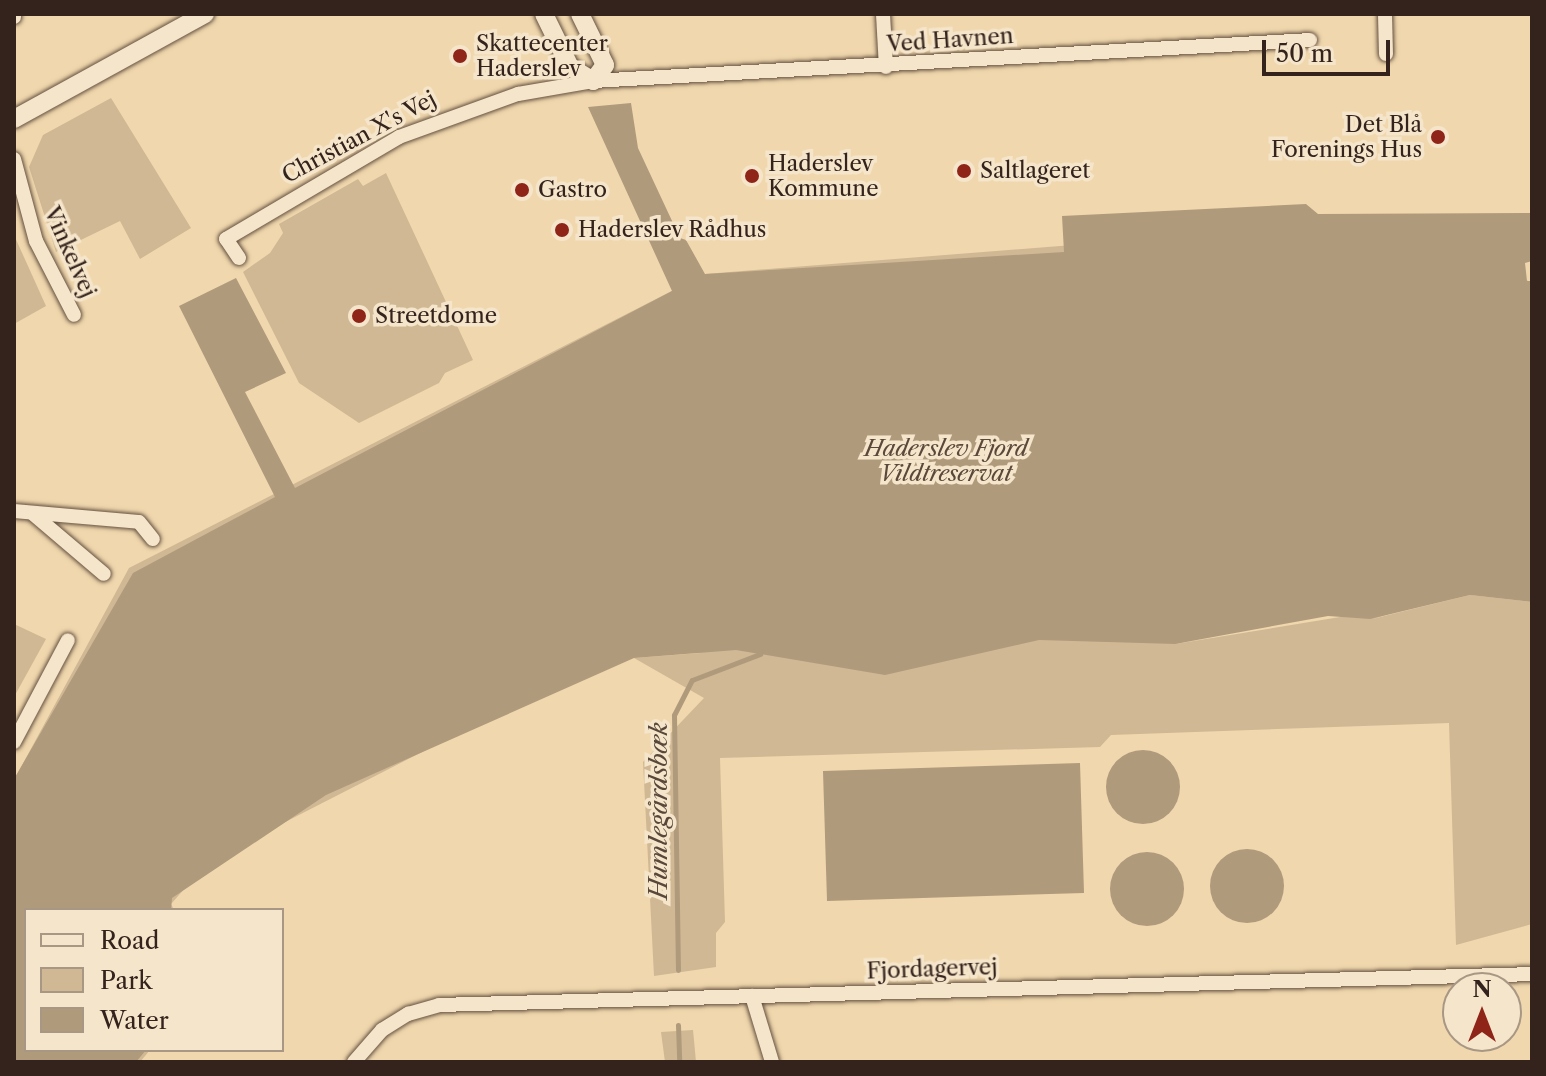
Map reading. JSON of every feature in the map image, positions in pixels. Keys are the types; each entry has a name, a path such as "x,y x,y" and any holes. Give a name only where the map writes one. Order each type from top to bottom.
{"street":[{"path":"14,119 205,14"},
{"path":"544,14 570,67 593,81 605,65 580,14"},
{"path":"883,14 886,67"},
{"path":"1385,14 1386,54"},
{"name":"Ved Havnen","path":"593,81 886,67 1310,40"},
{"name":"Christian X's Vej","path":"239,258 226,239 399,137 518,94 593,81"},
{"name":"Vinkelvej","path":"14,159 36,241 74,315"},
{"path":"14,511 78,513 139,522 153,539"},
{"path":"32,513 104,574"},
{"path":"14,742 68,640"},
{"name":"Fjordagervej","path":"354,1062 382,1030 408,1014 439,1005 1532,974"},
{"path":"752,996 772,1062"}],"green space":[{"path":"111,98 191,228 140,259 120,221 56,252 29,167 43,135"},
{"name":"Streetdome","path":"386,173 473,360 445,373 439,383 359,423 299,383 243,272 270,253 283,233 279,224 358,179 363,186"},
{"name":"Haderslev Fjord Vildtreservat","path":"1413,218 1532,283 1456,594 1372,619 1470,595 1532,602 1532,924 1456,945 1449,723 1111,735 1100,747 720,758 725,922 716,933 716,967 654,976 643,762 704,698 634,658 700,653 637,642 209,861 171,904 173,908 24,908 24,1052 148,1052 140,1062 14,1062 14,780 129,568 705,274","holes":["1336,607 1340,617 1175,644"]},
{"path":"14,235 46,306 14,324"},
{"path":"14,624 46,639 14,697"},
{"path":"693,1030 696,1062 665,1062 661,1032"}],"water":[{"name":"Haderslev Fjord Vildtreservat","path":"631,103 638,148 680,238 686,240 705,274 1064,252 1062,216 1306,204 1318,214 1531,213 1532,261 1525,263 1527,281 1532,281 1532,602 1470,595 1370,619 1328,616 1175,644 1039,640 885,675 736,650 634,658 326,795 172,898 171,908 24,908 24,1052 144,1052 136,1062 14,1062 14,779 133,573 275,497 179,306 236,278 286,373 245,392 295,488 672,291 588,107"},
{"path":"1143,750 1157,753 1169,761 1177,773 1180,787 1177,801 1169,813 1157,821 1143,824 1129,821 1117,813 1109,801 1106,787 1109,773 1117,761 1129,753"},
{"path":"1080,763 1084,893 827,901 823,771"},
{"path":"1247,849 1261,852 1273,860 1281,872 1284,886 1281,900 1273,912 1261,920 1247,923 1233,920 1221,912 1213,900 1210,886 1213,872 1221,860 1233,852"},
{"path":"1147,852 1161,855 1173,863 1181,875 1184,889 1181,903 1173,915 1161,923 1147,926 1133,923 1121,915 1113,903 1110,889 1113,875 1121,863 1133,855"}],"waterway":[{"name":"Humlegårdsbæk","path":"678,970 674,715 692,680 760,654"},
{"name":"Humlegårdsbæk","path":"678,1025 679,1062"}],"place":[{"name":"Skattecenter Haderslev","path":"460,56"},
{"name":"Det Blå Forenings Hus","path":"1438,137"},
{"name":"Saltlageret","path":"964,171"},
{"name":"Haderslev Kommune","path":"752,176"},
{"name":"Gastro","path":"522,190"},
{"name":"Haderslev Rådhus","path":"562,230"},
{"name":"Streetdome","path":"359,316"}]}
